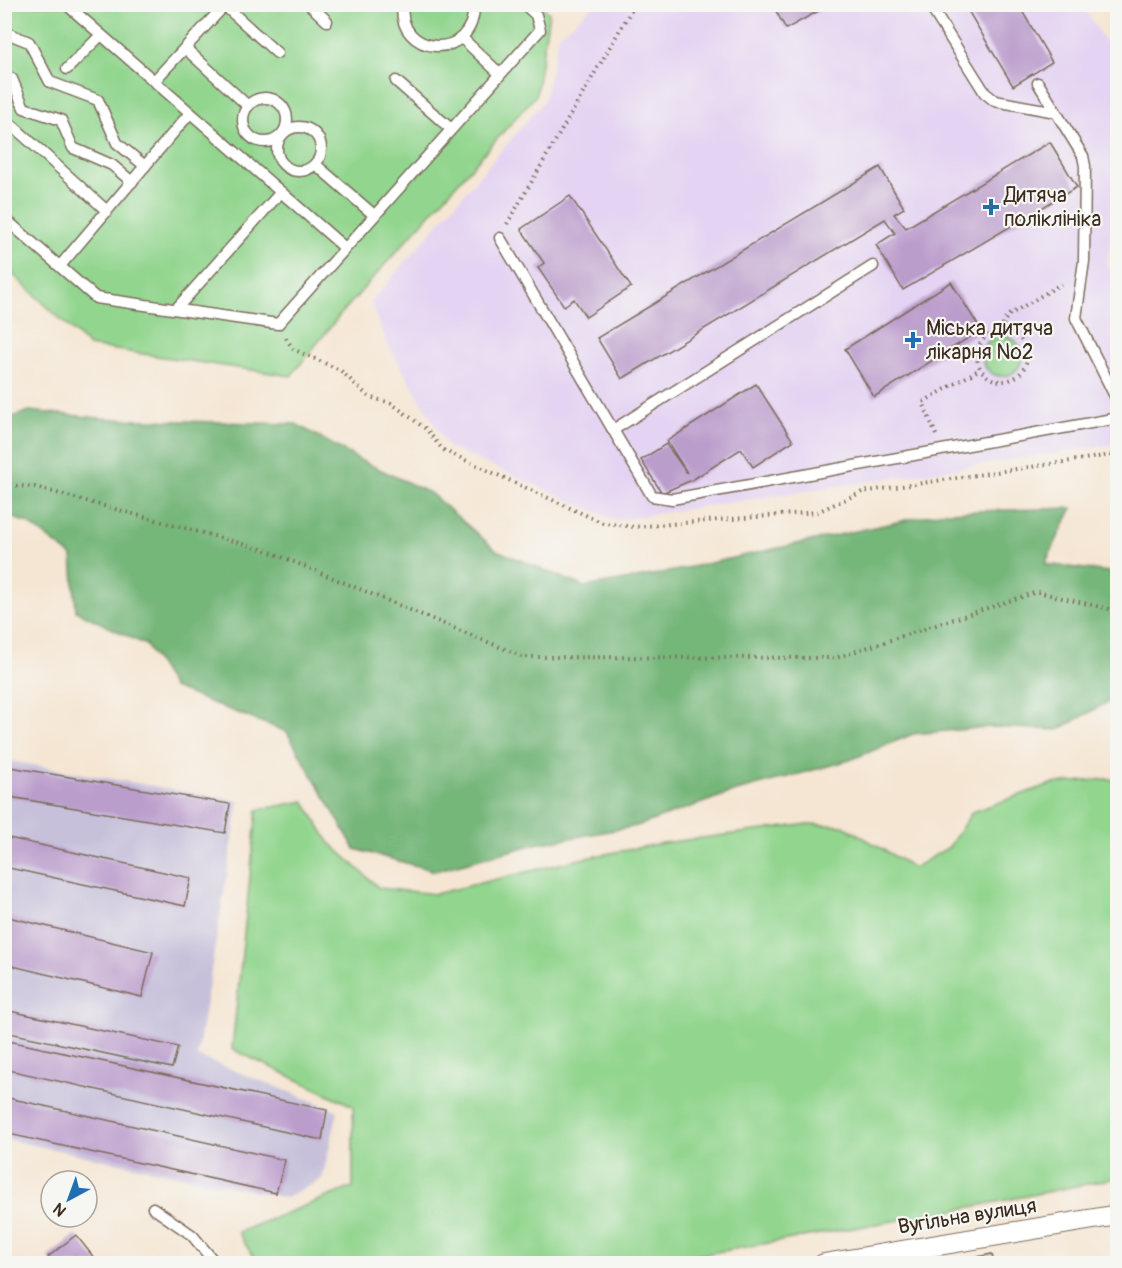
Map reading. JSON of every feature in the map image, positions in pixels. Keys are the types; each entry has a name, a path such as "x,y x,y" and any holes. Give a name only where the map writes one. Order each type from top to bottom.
{"street":[{"name":"Вугільна вулиця","path":"824,1263 1118,1215"}],"lane":[{"path":"66,4 345,248"},
{"path":"309,4 327,21"},
{"path":"403,4 404,23 410,33 418,41 429,46 441,47 462,38 470,28 474,17 474,4"},
{"path":"4,218 96,298 278,324 540,30 536,15 524,4"},
{"path":"929,4 986,93 995,101 1056,112"},
{"path":"154,81 225,5 277,53"},
{"path":"4,32 29,42 50,82 98,100 117,143 145,166"},
{"path":"67,69 101,35"},
{"path":"462,38 500,74"},
{"path":"185,48 248,106"},
{"path":"4,76 12,79 24,108 60,120 73,148 112,165 132,182"},
{"path":"396,81 451,129"},
{"path":"1038,83 1083,156 1085,166 1084,261 1076,318 1118,402"},
{"path":"248,106 242,119 247,134 259,141 266,142 280,136 292,128 307,128 313,132 318,137 321,151 315,164 302,170 288,168 278,157 277,150 280,136 284,130 286,116 279,104 274,100 260,99 248,106"},
{"path":"60,266 190,113"},
{"path":"4,118 107,211"},
{"path":"315,164 374,215"},
{"path":"176,309 281,192"},
{"path":"500,237 652,496 672,499 1118,418"},
{"path":"613,430 873,266"},
{"path":"153,1208 192,1235 216,1263"}],"path":[{"path":"500,237 635,4"},
{"path":"1002,331 1004,321 1009,315 1062,284"},
{"path":"278,324 293,349 340,370 369,398 391,402 426,429 443,450 603,523 634,527 817,512 862,492 1118,454"},
{"path":"1002,331 1014,334 1025,345 1027,362 1023,370 1010,380 1001,381 986,375 980,369 976,353 979,345 990,333 1002,331"},
{"path":"942,450 923,402 980,369"},
{"path":"4,485 35,487 265,550 524,657 835,658 1036,592 1118,611"}],"shaded area":[{"path":"594,5 1082,5 1118,66 1118,182 1107,264 1117,281 1117,444 615,520 448,447 385,339 371,302 544,101 559,35"},
{"path":"4,760 239,801 197,1056 338,1111 322,1179 286,1198 5,1139"}],"green space":[{"path":"540,4 549,13 536,95 340,315 291,376 89,346 5,267 4,5"},
{"path":"1002,336 1010,337 1016,342 1021,348 1021,364 1016,370 1010,375 1002,376 994,375 988,370 983,364 982,356 983,348 988,342 994,337"},
{"path":"29,411 110,419 296,424 360,460 430,493 496,550 585,587 664,573 943,512 1072,508 1045,564 1117,573 1117,697 1058,730 991,727 913,734 850,760 733,792 637,826 536,844 435,871 355,849 287,732 173,688 146,645 76,611 72,556 28,523 5,515 5,420"},
{"path":"1118,780 1117,1178 961,1209 655,1263 257,1263 238,1232 353,1187 353,1106 232,1049 257,810 304,801 329,842 379,888 435,894 580,859 663,843 809,824 844,826 914,868 949,847 972,812 1051,784"}],"building":[{"path":"772,4 831,4 786,29"},
{"path":"964,4 1018,4 1052,62 1013,86"},
{"path":"1050,142 1077,187 903,290 876,245 895,233 885,219 622,379 597,338 880,167 904,208 894,214 906,228"},
{"path":"570,196 631,287 586,317 574,299 564,306 538,268 544,263 521,229"},
{"name":"Міська дитяча лікарня №2","path":"951,282 981,330 874,397 845,349"},
{"path":"756,384 793,441 753,467 741,449 692,480 662,493 641,460 666,444 687,473 667,441"},
{"path":"4,766 230,804 225,833 4,796"},
{"path":"4,837 191,878 185,906 4,867"},
{"path":"4,916 153,952 142,997 4,964"},
{"path":"5,1010 178,1047 172,1068 5,1032"},
{"path":"4,1040 327,1110 322,1140 4,1069"},
{"path":"4,1097 285,1160 276,1193 4,1133"},
{"path":"76,1235 99,1264 53,1264 48,1257"},
{"path":"992,1254 994,1264 973,1264 972,1258"}],"place":[{"name":"Дитяча поліклініка","path":"991,207"},
{"name":"Міська дитяча лікарня №2","path":"913,340"}]}
